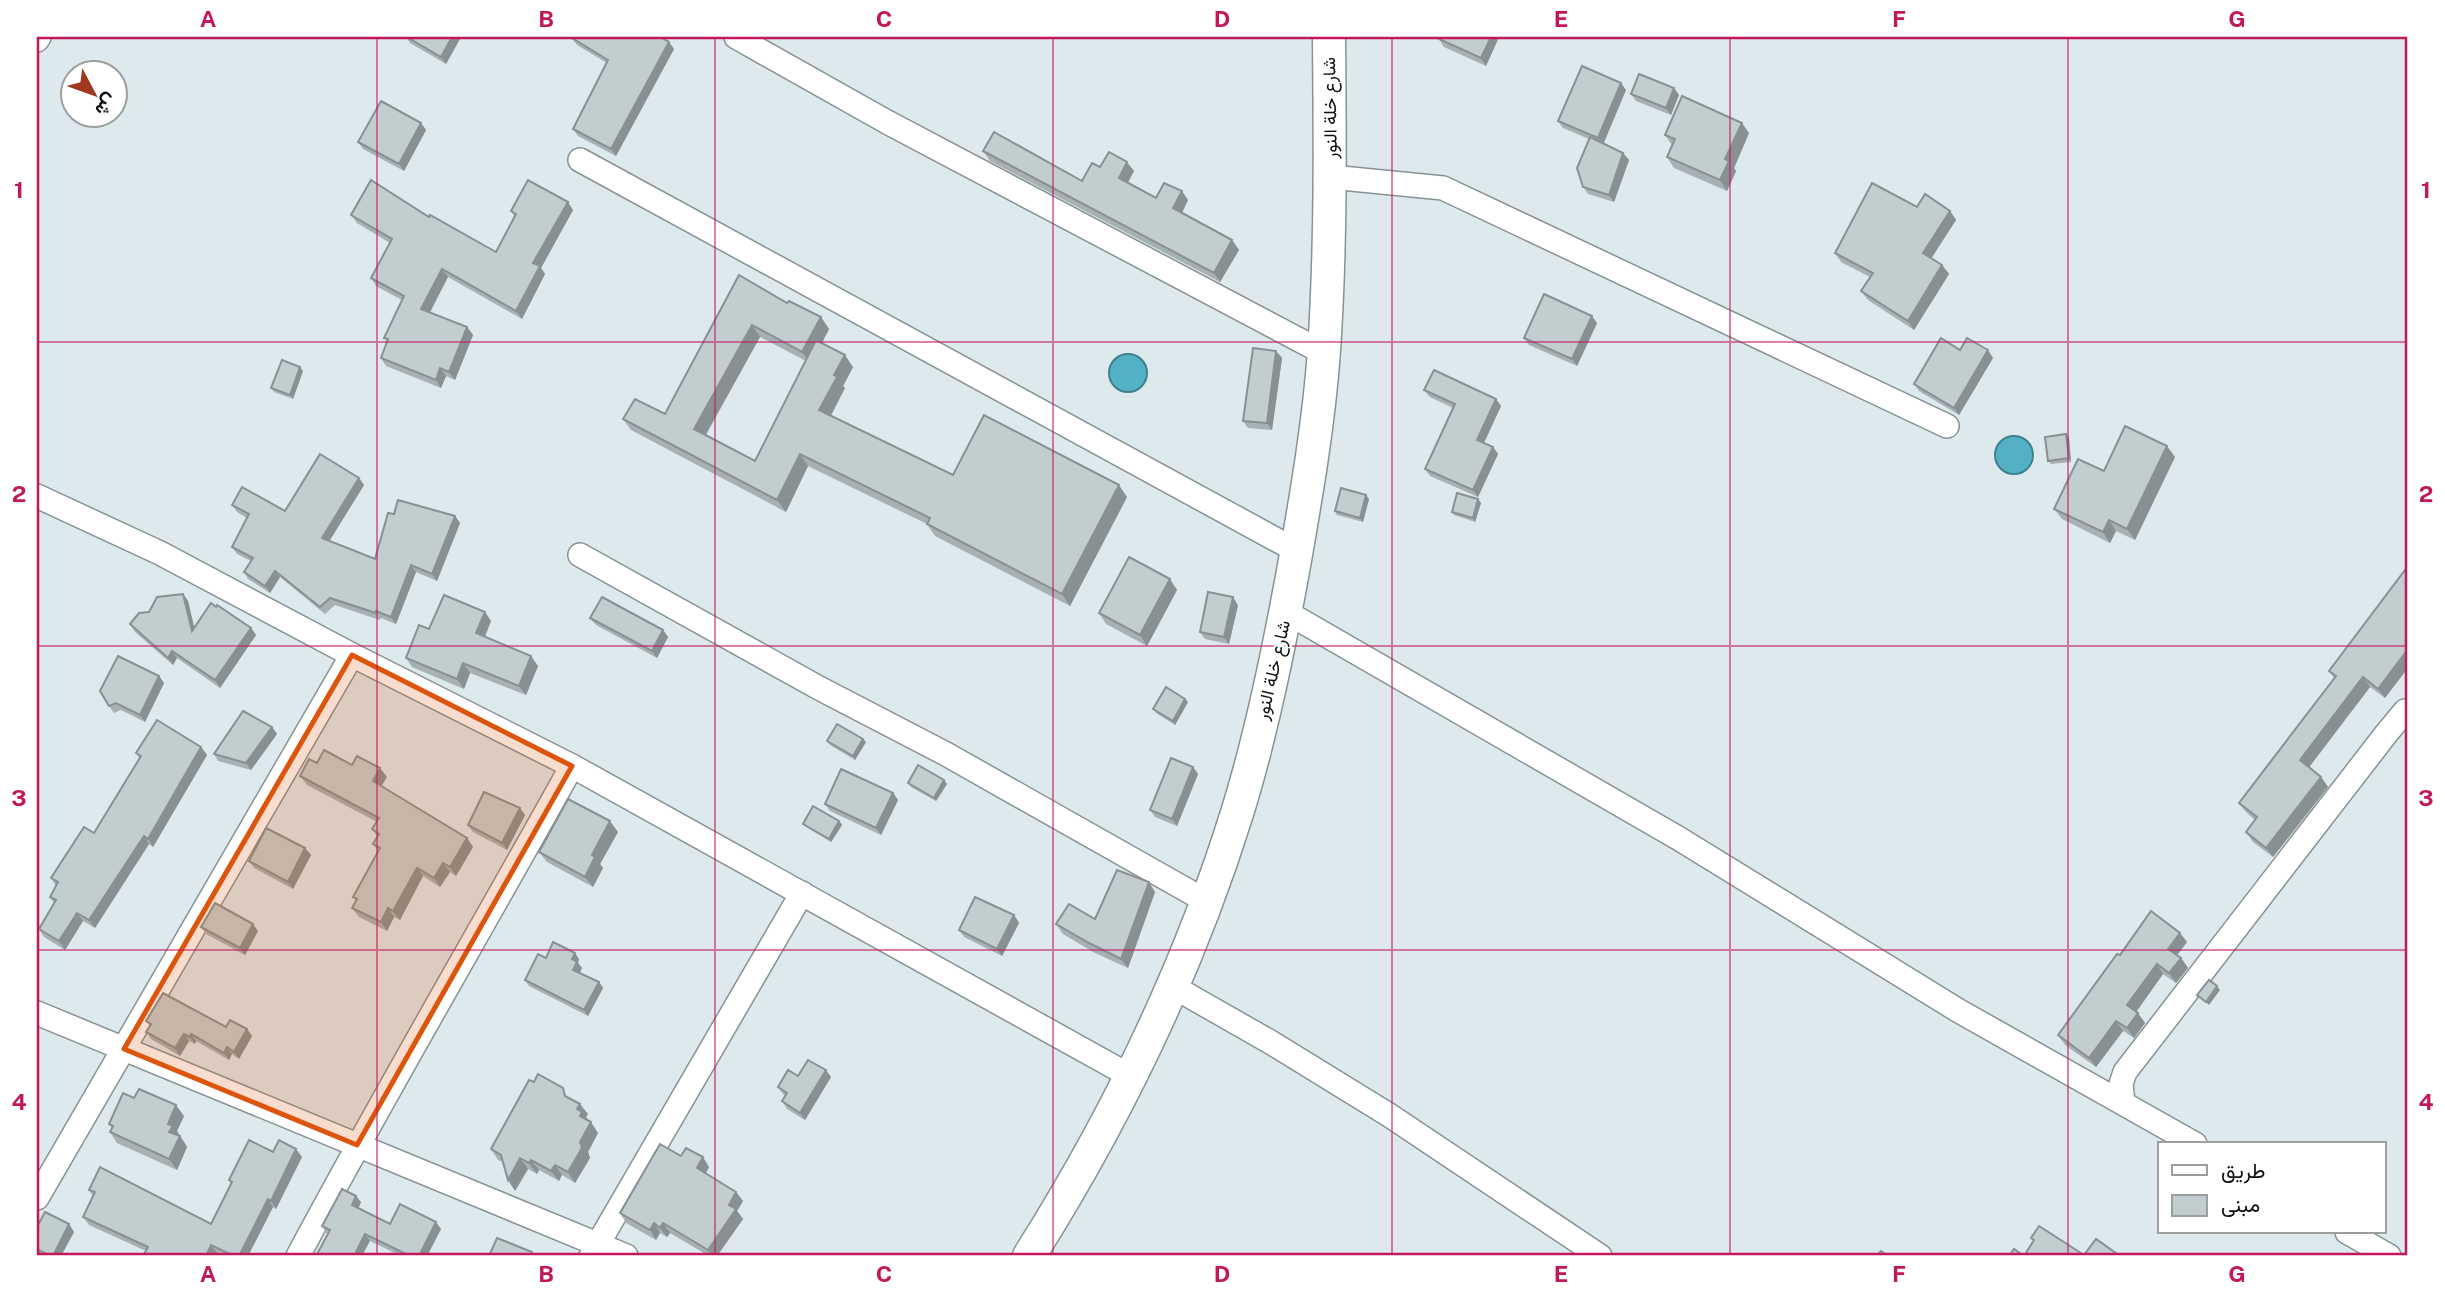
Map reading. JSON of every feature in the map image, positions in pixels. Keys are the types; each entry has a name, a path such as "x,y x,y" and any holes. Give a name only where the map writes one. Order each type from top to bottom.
{"street":[{"path":"736,37 887,122 1324,353"},
{"name":"شارع خلة النور","path":"1029,1256 1132,1077 1172,986 1238,810 1261,723 1286,612 1318,414 1324,353 1331,177 1329,37"},
{"path":"580,160 1297,551"},
{"path":"1331,177 1443,188 1947,426"},
{"path":"37,496 160,553 352,656 572,766 1132,1077"},
{"path":"580,555 819,688 946,754 1206,901"},
{"path":"1286,612 1667,831 1959,1011 2191,1142"},
{"path":"37,1198 352,656"},
{"path":"2123,1103 2124,1072 2386,734 2405,710 2408,711"},
{"path":"298,1256 357,1145 572,766"},
{"path":"594,1250 802,893"},
{"path":"1172,986 1272,1043 1389,1115 1600,1256"},
{"path":"37,1013 357,1145 594,1250 626,1256"},
{"path":"2350,1234 2389,1256"}],"highlighted area":[{"path":"352,655 572,766 357,1145 124,1049"}],"water":[{"path":"1128,354 1141,360 1147,373 1141,386 1128,392 1115,386 1109,373 1115,360"},
{"path":"2014,436 2027,442 2033,455 2027,468 2014,474 2001,468 1995,455 2001,442"}],"building":[{"path":"407,37 452,37 441,57"},
{"path":"573,37 660,37 669,42 611,149 573,129 608,60"},
{"path":"1491,37 1481,58 1439,39"},
{"path":"1582,66 1621,83 1598,138 1558,121"},
{"path":"1639,74 1674,88 1666,108 1631,94"},
{"path":"1682,96 1742,123 1725,159 1729,161 1720,180 1667,157 1675,139 1665,135"},
{"path":"381,101 421,123 399,164 358,142"},
{"path":"994,132 1082,181 1092,163 1100,167 1109,152 1127,162 1119,178 1156,198 1164,183 1182,191 1173,208 1232,240 1214,273 983,151"},
{"path":"1590,137 1623,153 1609,195 1583,187 1577,168"},
{"path":"371,180 429,217 430,215 496,252 516,214 511,211 528,180 568,202 533,263 540,266 516,311 442,269 421,309 467,327 449,372 440,368 436,380 381,358 388,339 384,338 404,296 371,278 392,239 351,215"},
{"path":"1872,183 1917,207 1925,194 1950,211 1923,253 1942,265 1908,321 1861,291 1873,273 1835,253"},
{"path":"739,275 787,303 789,301 821,317 802,352 752,325 694,429 755,461 816,340 845,355 834,375 837,377 819,410 953,475 984,415 1119,485 1062,594 927,524 930,518 800,454 777,500 623,419 635,399 665,414"},
{"path":"1544,294 1592,316 1572,359 1524,338"},
{"path":"1941,338 1960,350 1967,338 1988,350 1954,408 1914,384"},
{"path":"1253,348 1276,351 1267,423 1243,421"},
{"path":"282,360 300,367 290,395 271,388"},
{"path":"1434,370 1496,399 1477,440 1493,447 1473,490 1425,469 1455,404 1424,390"},
{"path":"2125,426 2167,446 2127,529 2109,520 2103,532 2054,509 2078,459 2104,471"},
{"path":"2066,434 2069,458 2048,461 2045,437"},
{"path":"320,454 359,478 322,538 375,559 388,513 394,514 398,500 455,516 432,574 411,565 391,617 330,598 320,607 275,571 265,586 244,572 253,558 232,547 249,514 232,505 242,487 285,511"},
{"path":"1341,488 1366,495 1360,518 1335,511"},
{"path":"1457,493 1478,499 1473,518 1452,512"},
{"path":"1129,557 1170,579 1140,635 1099,613"},
{"path":"2408,566 2408,649 2378,689 2363,677 2300,760 2321,777 2266,848 2246,832 2257,817 2239,803 2336,676 2329,671"},
{"path":"1208,592 1233,597 1224,637 1200,632"},
{"path":"183,594 192,631 211,603 251,628 215,680 172,651 168,658 130,624 139,613 149,612 157,597"},
{"path":"444,595 485,612 476,633 531,656 519,686 463,663 457,679 406,658 419,625 429,629"},
{"path":"602,597 663,630 652,651 590,618"},
{"path":"118,656 159,676 140,715 116,703 109,706 100,691"},
{"path":"1166,687 1185,699 1173,721 1153,709"},
{"path":"243,711 272,727 246,763 214,754"},
{"path":"157,720 201,747 148,839 144,836 89,920 77,913 59,941 39,929 56,900 50,897 58,882 51,878 84,827 94,833 141,756 136,753"},
{"path":"837,724 863,739 853,756 827,741"},
{"path":"324,750 352,765 357,756 380,768 373,781 467,838 450,867 443,863 434,878 417,868 393,911 388,908 381,922 352,908 357,899 353,897 380,848 373,844 379,834 372,829 379,818 300,776 309,759 317,763"},
{"path":"1171,758 1193,767 1172,819 1150,810"},
{"path":"918,765 944,780 934,798 908,783"},
{"path":"841,769 893,793 876,828 825,804"},
{"path":"484,792 520,808 502,843 468,825"},
{"path":"568,799 610,821 592,855 595,857 585,877 539,852"},
{"path":"813,806 839,821 829,839 803,824"},
{"path":"266,828 305,848 288,882 249,861"},
{"path":"1117,870 1149,882 1121,959 1056,924 1069,904 1095,919"},
{"path":"975,897 1014,915 997,949 959,930"},
{"path":"215,903 253,924 240,948 201,927"},
{"path":"2151,911 2180,933 2168,949 2181,958 2169,973 2157,964 2127,1005 2138,1013 2127,1028 2116,1021 2089,1058 2058,1035"},
{"path":"553,942 575,953 572,959 577,962 573,970 599,982 584,1010 525,980 538,954 546,958"},
{"path":"2209,980 2217,986 2206,1002 2197,995"},
{"path":"163,993 226,1027 230,1020 247,1029 234,1052 227,1047 224,1053 191,1034 190,1037 184,1034 175,1048 146,1032 151,1024 146,1021"},
{"path":"808,1060 826,1070 800,1113 782,1101 787,1093 778,1087 788,1070 798,1076"},
{"path":"538,1074 563,1088 565,1096 580,1104 577,1109 582,1112 580,1116 591,1122 580,1142 582,1148 568,1172 555,1165 551,1171 531,1160 529,1163 520,1158 508,1180 501,1155 491,1149 529,1080 534,1082"},
{"path":"139,1089 176,1105 168,1124 173,1126 169,1132 180,1136 169,1159 110,1132 113,1126 109,1124 123,1093 134,1098"},
{"path":"249,1140 273,1152 279,1140 296,1149 271,1201 268,1199 239,1256 211,1245 206,1256 143,1256 148,1247 83,1217 95,1192 89,1190 100,1167 211,1224"},
{"path":"660,1144 681,1156 686,1148 703,1157 697,1168 736,1192 729,1205 736,1209 708,1250 663,1223 660,1228 654,1223 650,1230 620,1213"},
{"path":"342,1189 356,1196 352,1205 390,1224 400,1204 436,1222 419,1256 410,1256 365,1234 354,1256 316,1256 330,1230 322,1226"},
{"path":"45,1212 69,1224 53,1256 37,1249 37,1227"},
{"path":"2039,1226 2084,1255 2096,1239 2120,1256 2024,1256"},
{"path":"497,1238 532,1252 530,1256 489,1256"},
{"path":"2014,1249 2024,1256 2009,1256"}]}
